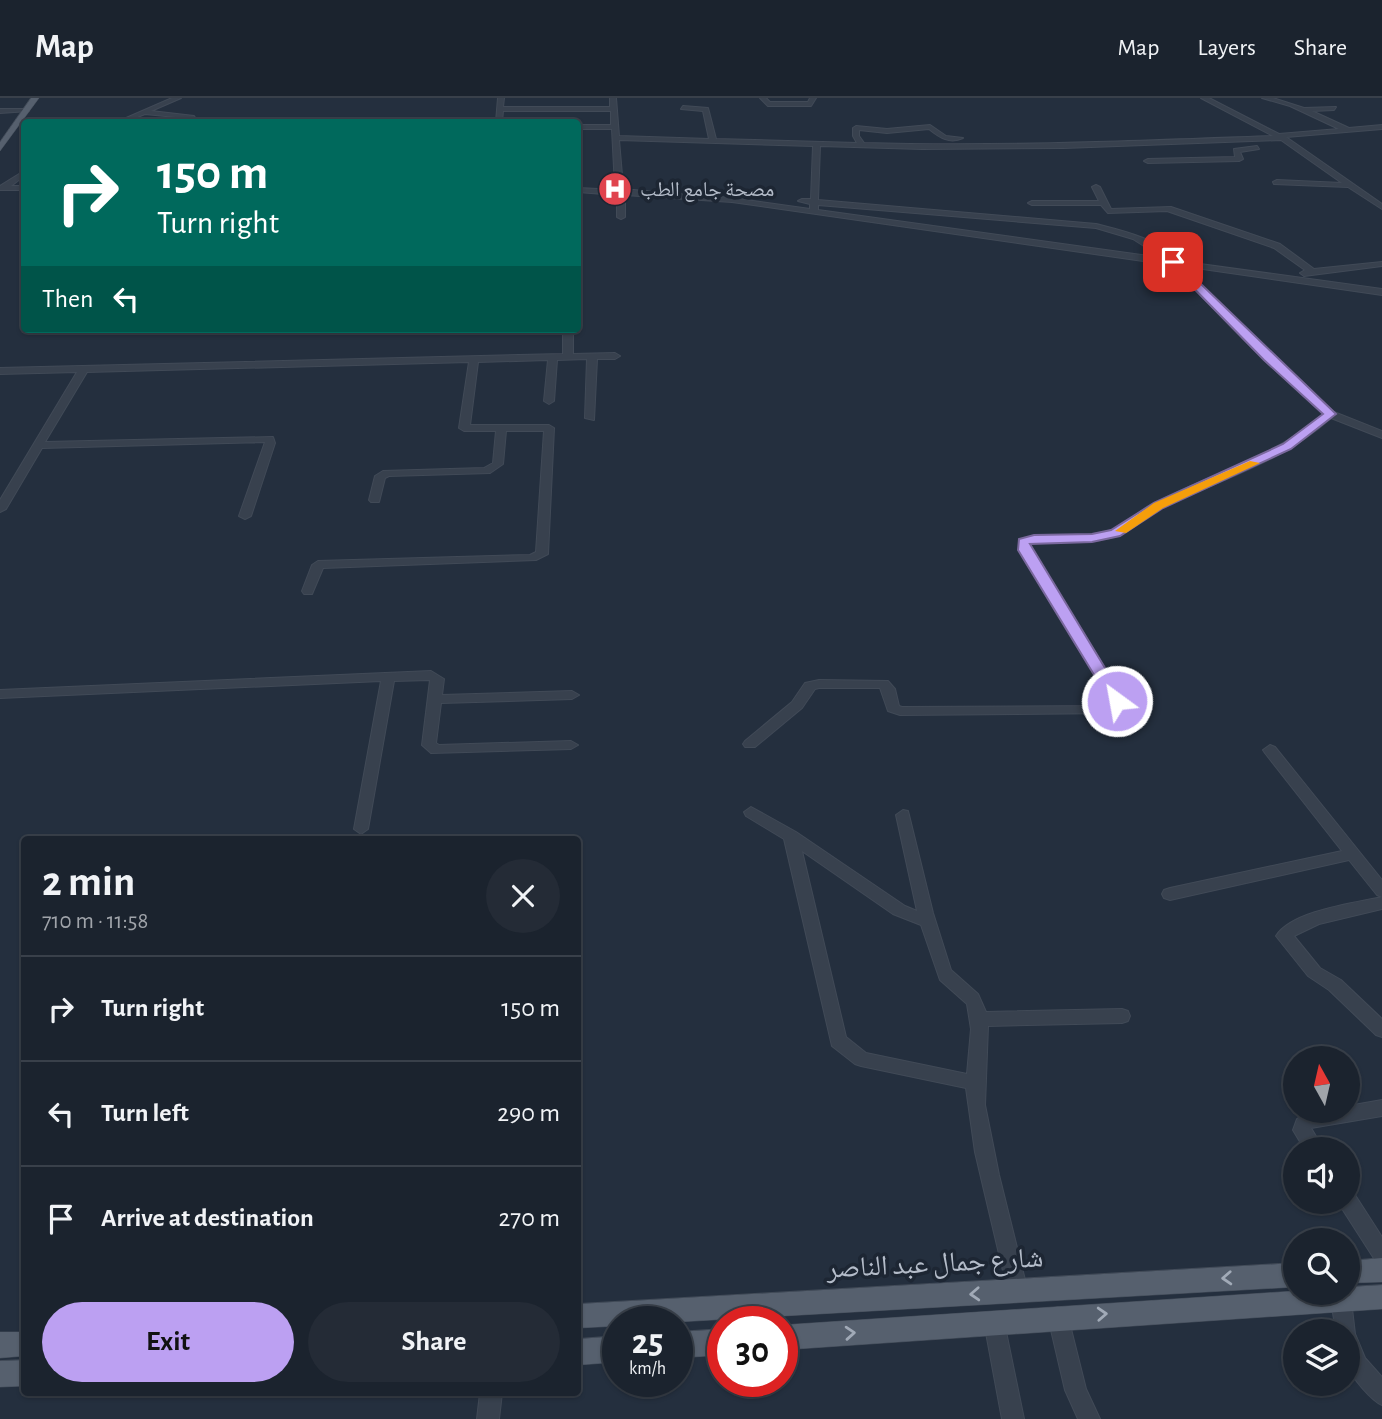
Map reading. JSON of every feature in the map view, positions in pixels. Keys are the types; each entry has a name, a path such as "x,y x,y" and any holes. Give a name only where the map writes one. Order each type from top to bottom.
{"main road":[{"path":"3,140 36,98"},
{"path":"1360,1271 1382,1270"},
{"name":"شارع جمال عبد الناصر","path":"581,1316 1283,1276"},
{"path":"1360,1299 1382,1297"},
{"path":"798,1337 1283,1303"},
{"path":"0,1345 21,1344"},
{"path":"581,1352 602,1350"},
{"path":"0,1374 21,1373"}],"street":[{"path":"128,119 178,98"},
{"path":"500,119 501,98"},
{"path":"612,98 612,127 621,217"},
{"path":"764,98 768,104 780,106 811,104 813,98"},
{"path":"1204,98 1280,137 1382,207"},
{"path":"1221,98 1240,116"},
{"path":"1265,98 1350,131"},
{"path":"502,109 612,108"},
{"path":"683,108 706,109 713,142"},
{"path":"1304,111 1334,108"},
{"path":"0,111 26,111"},
{"path":"143,113 194,118"},
{"path":"581,127 612,127"},
{"path":"862,146 856,136 856,128 887,131 923,127 935,129 944,138 988,139 997,146"},
{"path":"614,138 862,146 997,146 1182,142 1382,128"},
{"path":"1182,142 1203,160"},
{"path":"814,207 817,145"},
{"path":"1147,161 1239,159 1235,152 1239,149 1293,146"},
{"path":"2,188 21,175"},
{"path":"1277,182 1348,185"},
{"path":"1096,187 1116,223 1115,229"},
{"path":"2,188 21,188"},
{"path":"581,188 1115,229 1141,239 1168,260 1268,358 1330,414 1382,435"},
{"path":"1032,203 1168,209 1277,246 1312,272"},
{"path":"814,207 1382,292"},
{"path":"1168,260 1284,274"},
{"path":"1271,276 1382,264"},
{"path":"568,333 568,357"},
{"path":"0,371 615,356"},
{"path":"549,401 553,357"},
{"path":"590,418 592,357"},
{"path":"308,591 315,568 324,564 539,557 542,554 549,428 467,429 463,426 474,359"},
{"path":"0,509 83,370"},
{"path":"750,744 797,705 810,687 819,684 883,684 888,689 893,708 900,711 1110,710 1117,704 1115,695 1025,550 1023,542 1034,538 1092,538 1116,533 1158,506 1287,446 1330,414"},
{"path":"375,500 380,476 387,473 486,471 495,468 498,464 501,428"},
{"path":"38,445 269,439 270,443 245,516"},
{"path":"361,829 388,677"},
{"path":"0,694 436,677 429,745 436,750 571,745"},
{"path":"435,699 572,695"},
{"path":"1270,750 1382,891"},
{"path":"751,812 791,835 899,910 928,921"},
{"path":"903,815 928,921 943,971 973,1000 978,1019 980,1058 976,1106 1018,1292"},
{"path":"791,835 838,1041 861,1059 976,1083"},
{"path":"1170,894 1353,855"},
{"path":"1382,903 1343,911 1292,928 1284,936 1314,972 1335,985 1382,1030"},
{"path":"978,1019 1122,1016"},
{"path":"1307,1137 1302,1130 1309,1119 1382,1108"},
{"path":"1356,1214 1382,1254"},
{"path":"1058,1317 1076,1390 1089,1419"},
{"path":"994,1322 1013,1419"},
{"path":"1360,1367 1382,1394"},
{"path":"488,1419 491,1396"}],"slow traffic":[{"path":"1122,531 1158,506 1254,463"}],"place":[{"name":"مصحة جامع الطب","path":"615,189"}],"route":[{"path":"1117,701 1025,550 1023,542 1034,538 1092,538 1116,533 1158,506 1206,486 1287,446 1319,425 1330,414 1268,358 1173,262"}]}
